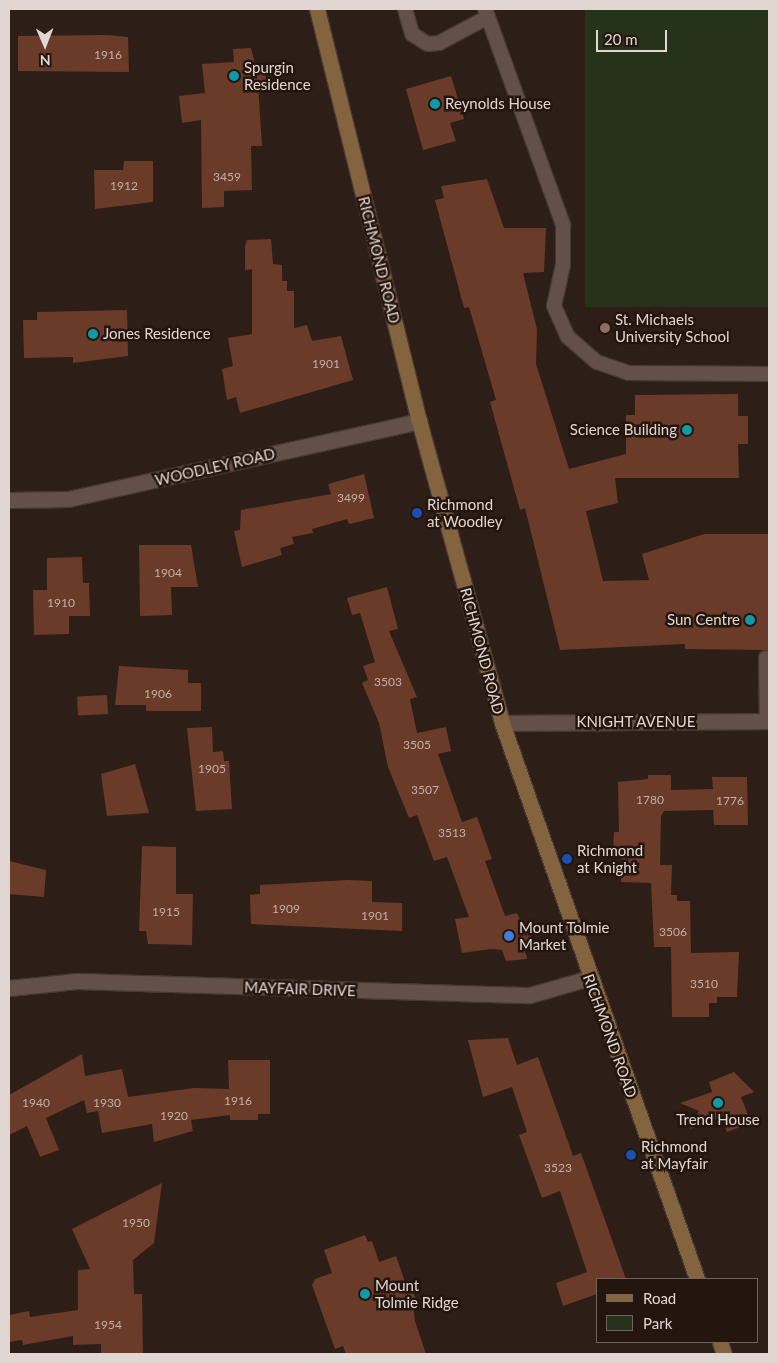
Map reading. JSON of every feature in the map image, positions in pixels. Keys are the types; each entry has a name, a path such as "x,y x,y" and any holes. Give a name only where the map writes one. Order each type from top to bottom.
{"main road":[{"name":"RICHMOND ROAD","path":"317,9 419,421 502,723 589,978 697,1278"}],"street":[{"name":"WOODLEY ROAD","path":"9,500 68,499 419,421"},
{"name":"KNIGHT AVENUE","path":"502,723 768,721"},
{"name":"MAYFAIR DRIVE","path":"9,988 77,981 530,995 589,978"}],"lane":[{"path":"405,9 412,34 428,44 439,43 487,13 563,225 563,265 554,306 568,337 597,362 629,373 769,374"},
{"path":"766,658 768,721"}],"green space":[{"path":"585,9 769,9 769,307 585,307"}],"building":[{"path":"107,35 128,37 129,72 18,71 18,36"},
{"path":"251,48 256,68 265,67 266,84 258,85 262,146 251,146 252,190 224,191 224,207 202,208 201,120 182,123 179,96 205,93 202,64 234,62 233,49"},
{"name":"Reynolds House","path":"451,76 464,119 450,123 456,141 423,150 406,89"},
{"path":"124,161 153,161 153,202 95,209 94,170 123,170"},
{"path":"487,179 504,228 546,228 544,272 523,273 537,329 536,364 569,469 626,454 626,415 635,415 635,395 738,394 738,416 748,416 748,444 738,444 739,478 615,478 618,503 586,511 603,581 649,580 642,554 704,534 769,534 769,650 685,649 685,644 560,650 525,508 520,510 490,402 496,400 469,307 464,308 435,200 444,198 441,186"},
{"path":"271,239 273,264 282,265 282,281 287,281 287,291 294,291 294,328 307,325 312,341 341,336 353,380 240,413 236,397 227,400 222,369 233,366 228,338 252,334 252,269 245,270 245,246 247,240"},
{"name":"Jones Residence","path":"127,310 128,356 73,363 73,357 24,358 23,320 37,320 37,312"},
{"path":"364,474 374,518 349,524 347,519 312,529 313,533 292,537 294,544 280,548 282,555 242,567 234,531 240,530 241,510 331,494 328,484"},
{"path":"139,545 191,545 198,587 171,587 172,615 140,616"},
{"path":"82,557 83,583 89,583 90,616 69,616 69,634 34,635 33,590 47,590 47,558"},
{"path":"387,587 398,629 389,631 417,697 410,699 417,733 446,727 451,751 438,754 462,822 477,817 492,859 485,861 505,916 517,913 524,929 530,928 533,947 525,948 527,959 506,961 502,950 491,949 462,953 455,919 469,917 447,857 434,861 417,815 409,818 388,767 379,723 362,683 368,680 363,666 375,662 360,613 352,615 347,598"},
{"path":"119,666 188,670 188,683 201,683 201,711 146,711 146,705 115,705"},
{"path":"107,695 108,714 78,716 77,697"},
{"path":"212,727 213,752 223,751 224,761 229,761 232,809 196,811 187,728"},
{"path":"135,764 149,813 107,816 101,774"},
{"path":"648,775 671,775 671,790 713,789 712,777 747,777 748,825 714,825 713,810 664,811 661,816 660,865 672,865 671,895 677,895 677,901 690,901 691,953 739,952 737,997 717,997 717,1003 709,1003 709,1017 672,1017 671,947 654,947 651,883 621,882 622,859 613,853 614,832 619,832 618,782 648,779"},
{"path":"142,846 176,847 176,894 193,894 192,945 148,944 146,931 139,931"},
{"path":"9,861 46,870 44,897 9,894"},
{"path":"348,880 372,881 372,902 402,903 402,931 251,924 250,895 260,894 260,885"},
{"path":"508,1038 517,1065 538,1057 573,1156 581,1153 626,1278 596,1278 596,1294 563,1306 556,1283 587,1272 560,1191 542,1198 519,1135 527,1132 512,1087 483,1097 468,1040"},
{"path":"82,1054 85,1076 122,1069 128,1097 194,1088 229,1089 228,1060 270,1060 270,1114 258,1114 258,1120 230,1120 230,1115 191,1120 193,1131 154,1142 152,1124 102,1133 98,1111 87,1113 84,1100 46,1118 59,1150 40,1157 27,1126 9,1135 9,1095"},
{"name":"Trend House","path":"734,1072 754,1092 741,1097 751,1123 727,1132 721,1117 690,1129 699,1111 680,1103 712,1092 709,1082"},
{"path":"162,1183 154,1243 133,1260 134,1294 142,1294 143,1354 101,1354 101,1344 73,1345 73,1336 23,1345 22,1340 9,1342 9,1315 29,1311 30,1317 78,1310 78,1270 90,1269 72,1229"},
{"name":"Mount Tolmie Ridge","path":"365,1235 368,1242 372,1241 379,1262 396,1256 405,1282 409,1280 417,1302 413,1304 415,1321 426,1354 346,1354 343,1346 335,1349 312,1285 315,1279 332,1273 324,1250"}],"place":[{"name":"Spurgin Residence","path":"234,76"},
{"name":"Reynolds House","path":"435,104"},
{"name":"St. Michaels University School","path":"605,328"},
{"name":"Jones Residence","path":"93,334"},
{"name":"Science Building","path":"687,430"},
{"name":"Richmond at Woodley","path":"417,513"},
{"name":"Sun Centre","path":"750,620"},
{"name":"Richmond at Knight","path":"567,859"},
{"name":"Mount Tolmie Market","path":"509,936"},
{"name":"Trend House","path":"718,1103"},
{"name":"Richmond at Mayfair","path":"631,1155"},
{"name":"Mount Tolmie Ridge","path":"365,1294"}]}
